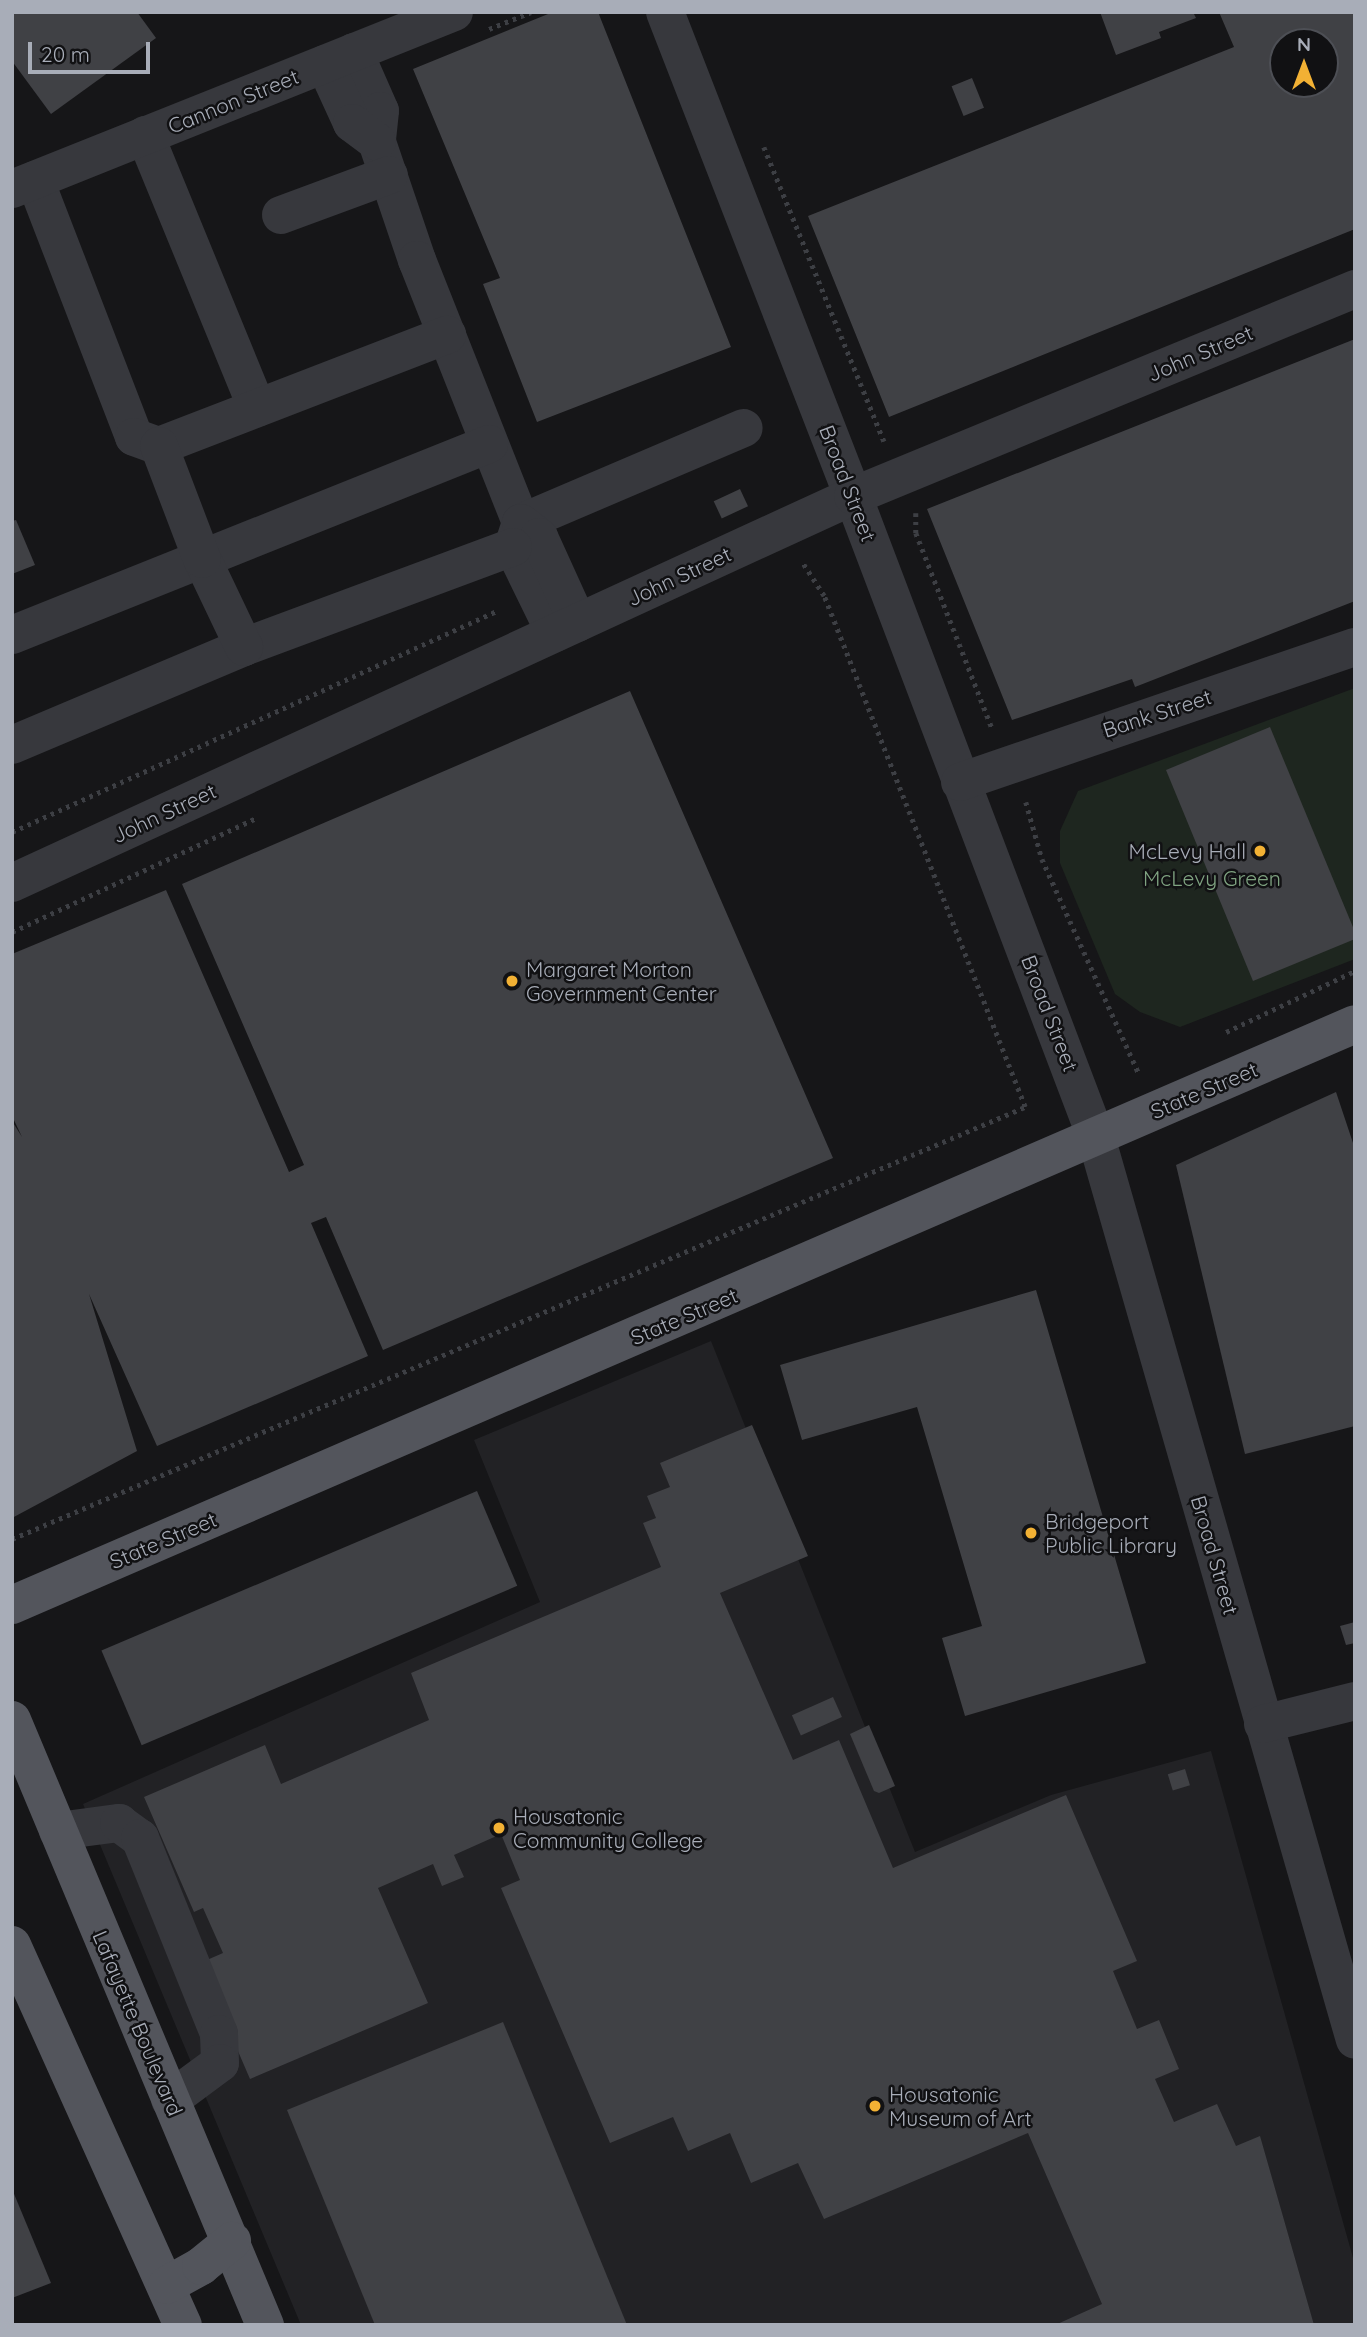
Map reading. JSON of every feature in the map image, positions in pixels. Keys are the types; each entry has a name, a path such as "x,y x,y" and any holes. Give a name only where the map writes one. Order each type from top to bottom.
{"main road":[{"name":"State Street","path":"12,1605 1096,1137 1353,1029"},
{"name":"Lafayette Boulevard","path":"12,1720 265,2325"},
{"path":"12,1945 183,2325"},
{"path":"167,2285 201,2266 232,2241"}],"street":[{"name":"Cannon Street","path":"24,184 454,12"},
{"name":"Broad Street","path":"665,12 853,496 1096,1137 1355,2040"},
{"path":"339,58 380,111 383,159 489,444 535,594 566,628"},
{"path":"145,135 257,408"},
{"path":"281,215 383,159"},
{"path":"24,184 134,437 159,446 447,335"},
{"name":"John Street","path":"12,883 853,496 1355,289"},
{"path":"12,745 517,535 744,428"},
{"path":"12,635 489,444"},
{"path":"159,446 202,559 244,647"},
{"path":"517,535 539,537 566,628"},
{"name":"Bank Street","path":"960,782 1355,648"},
{"path":"1263,1724 1355,1701"},
{"path":"58,1831 119,1823 140,1838 219,2034 220,2063 170,2099"}],"path":[{"path":"761,138 884,441"},
{"path":"916,505 916,533 992,729"},
{"path":"12,1539 1025,1107 824,596 802,563"},
{"path":"12,832 535,594"},
{"path":"1024,794 1042,859 1136,1073 1146,1069"},
{"path":"1214,1038 1355,971"}],"shaded area":[{"name":"Housatonic Community College","path":"711,1341 915,1852 1051,1795 1211,1751 1355,2265 1355,2325 301,2325 83,1804 540,1602 474,1440"}],"green space":[{"name":"McLevy Green","path":"1355,688 1355,959 1180,1027 1140,1012 1115,994 1060,863 1060,831 1078,791"}],"building":[{"path":"12,12 137,12 156,38 51,114 12,61"},
{"path":"553,12 598,12 731,347 537,422 483,284 500,278 413,69"},
{"path":"1100,12 1193,12 1196,18 1159,32 1161,38 1116,55"},
{"path":"1219,12 1355,12 1355,229 889,417 808,216 1234,47"},
{"path":"972,78 984,108 964,116 952,86"},
{"path":"1355,339 1355,601 1135,687 1132,679 1012,720 927,509"},
{"path":"740,489 748,506 722,518 714,501"},
{"path":"16,520 35,565 12,574 12,521"},
{"name":"Margaret Morton Government Center","path":"630,691 833,1158 383,1350 326,1217 311,1223 368,1356 157,1446 89,1294 137,1451 12,1518 12,1121 22,1137 12,1116 12,954 166,890 289,1172 304,1165 182,884"},
{"name":"McLevy Hall","path":"1270,727 1355,932 1355,939 1253,981 1166,770"},
{"path":"1336,1092 1355,1149 1355,1426 1245,1454 1176,1165"},
{"name":"Bridgeport Public Library","path":"1036,1290 1146,1663 965,1716 942,1638 982,1626 917,1407 802,1440 780,1365"},
{"path":"752,1425 808,1556 720,1593 793,1760 839,1740 893,1868 1066,1795 1137,1961 1113,1971 1137,2029 1159,2020 1179,2069 1155,2079 1174,2122 1217,2104 1236,2146 1260,2136 1314,2325 1055,2325 1102,2304 1028,2133 824,2219 798,2163 751,2183 730,2133 688,2151 673,2117 610,2143 501,1888 520,1880 501,1834 454,1855 464,1877 442,1886 433,1864 378,1888 428,2003 250,2079 200,1963 223,1953 203,1908 194,1912 144,1797 265,1745 281,1784 429,1720 411,1673 661,1567 643,1523 656,1518 647,1496 670,1487 660,1463"},
{"path":"477,1491 517,1586 142,1745 101,1650"},
{"path":"1355,1622 1355,1643 1346,1645 1340,1626"},
{"path":"833,1697 842,1717 801,1735 792,1715"},
{"path":"869,1725 895,1786 879,1793 874,1791 850,1734"},
{"path":"1185,1769 1190,1785 1173,1791 1168,1774"},
{"path":"503,2022 627,2325 375,2325 287,2110"},
{"path":"12,2189 51,2283 12,2298"}],"place":[{"name":"McLevy Hall","path":"1260,851"},
{"name":"Margaret Morton Government Center","path":"512,981"},
{"name":"Bridgeport Public Library","path":"1031,1533"},
{"name":"Housatonic Community College","path":"499,1828"},
{"name":"Housatonic Museum of Art","path":"875,2106"}]}
